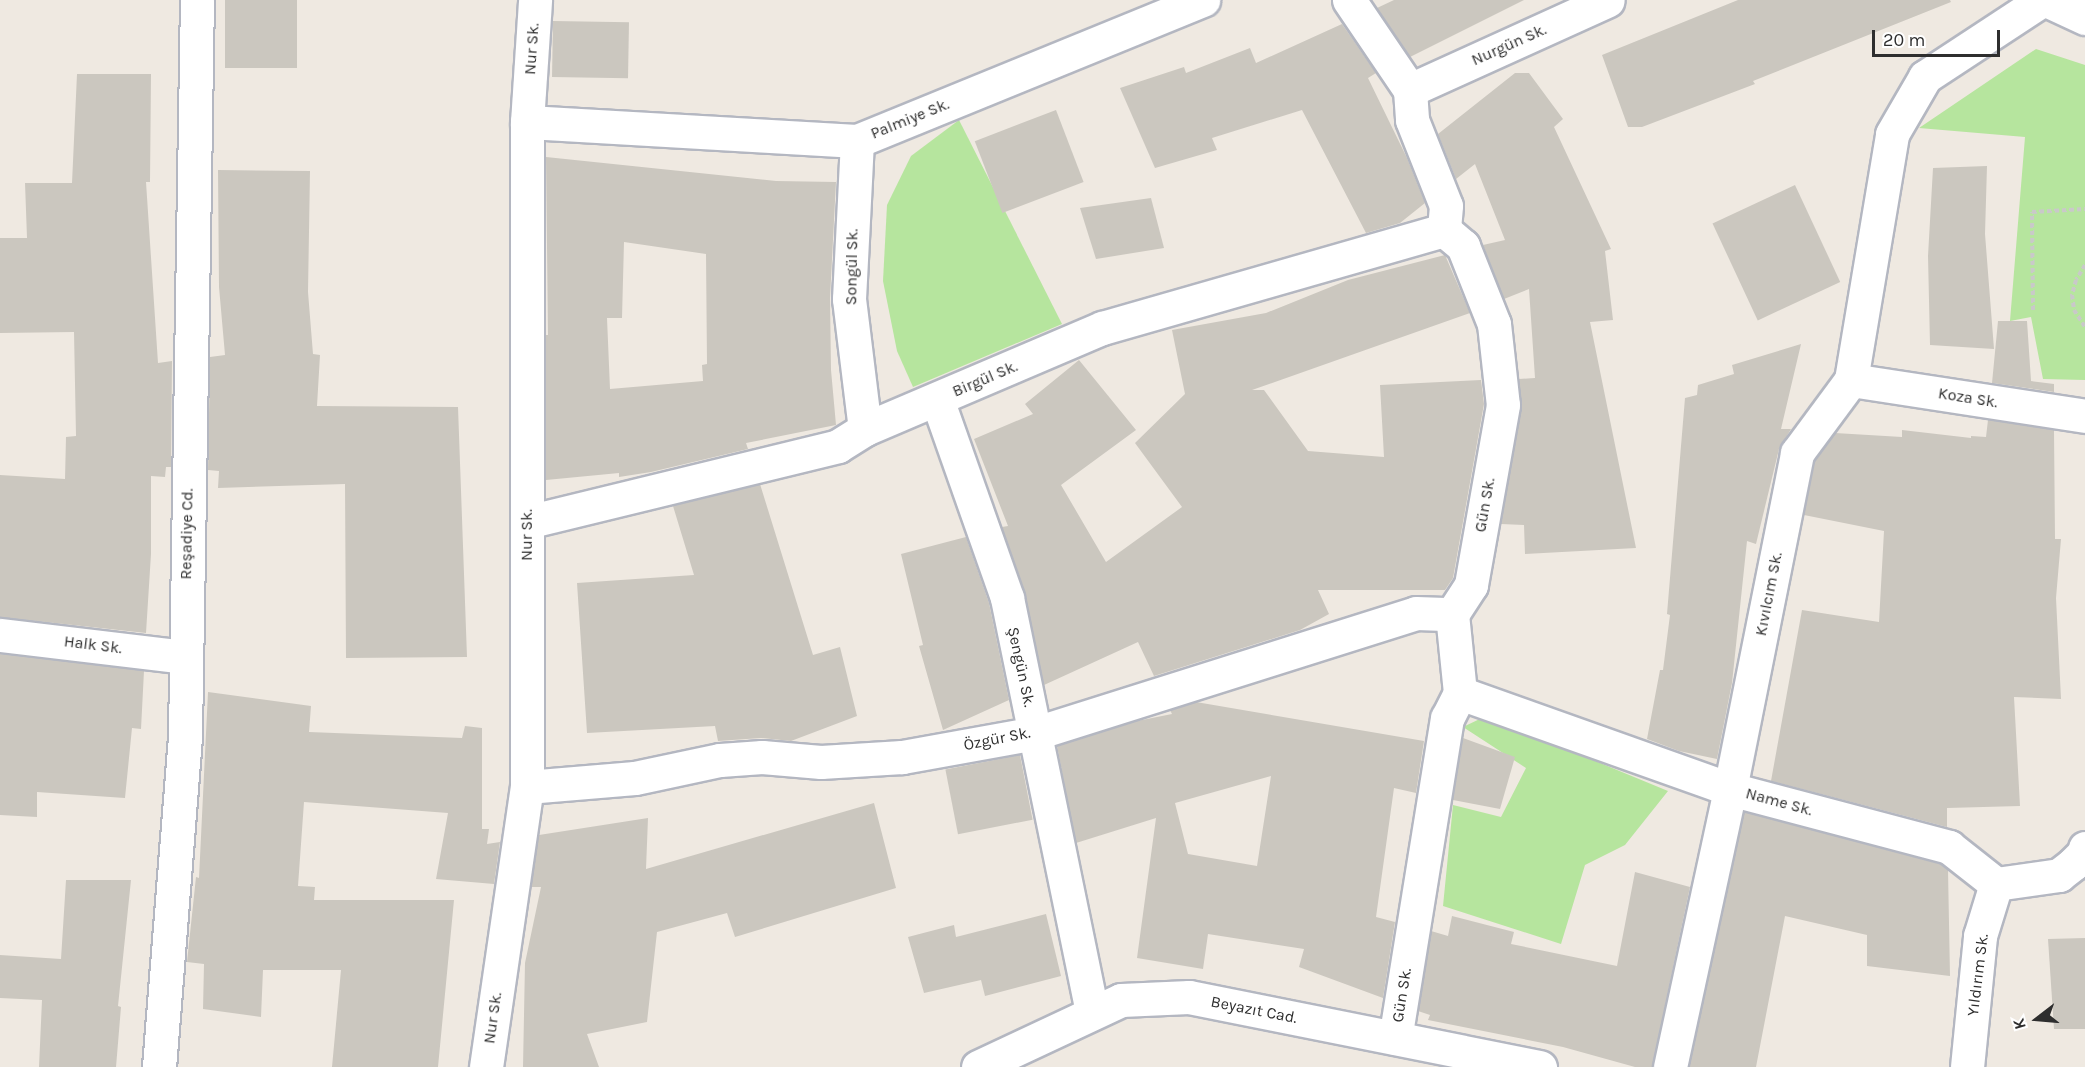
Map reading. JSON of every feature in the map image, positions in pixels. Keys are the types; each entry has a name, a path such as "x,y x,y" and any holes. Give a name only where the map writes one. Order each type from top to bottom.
{"street":[{"name":"Reşadiye Cd.","path":"159,1067 185,736 197,0"},
{"name":"Nur Sk.","path":"486,1067 527,787 527,122 535,0"},
{"name":"Palmiye Sk.","path":"527,122 857,141 1203,0"},
{"path":"1349,0 1410,90 1412,120 1446,206 1444,230"},
{"name":"Nurgün Sk.","path":"1410,90 1608,0"},
{"path":"2044,0 2085,18"},
{"name":"Kıvılcım Sk.","path":"1670,1067 1730,789 1797,453 1851,380 1892,134 1925,77 2044,0"},
{"name":"Songül Sk.","path":"857,141 849,299 865,429"},
{"name":"Birgül Sk.","path":"527,522 838,446 865,429 1102,328 1444,230"},
{"name":"Gün Sk.","path":"1444,230 1463,246 1494,324 1503,405 1471,585 1452,614"},
{"name":"Koza Sk.","path":"1851,380 2085,416"},
{"name":"Şengün Sk.","path":"937,399 1007,598 1092,1012"},
{"name":"Özgür Sk.","path":"527,787 635,778 720,760 762,757 820,762 902,757 1035,732 1416,613 1452,614"},
{"path":"1452,614 1460,693"},
{"name":"Halk Sk.","path":"0,635 185,657"},
{"name":"Gün Sk.","path":"1395,1038 1447,718 1460,693"},
{"name":"Name Sk.","path":"1460,693 1730,789 1949,847 1996,884"},
{"path":"1996,884 2059,875 2085,852 2085,848"},
{"name":"Yıldırım Sk.","path":"1967,1067 1980,936 1996,884"},
{"name":"Beyazıt Cad.","path":"978,1067 1121,1000 1189,997 1540,1067"}],"path":[{"path":"2032,310 2032,212 2085,209"},
{"path":"2085,265 2076,280 2072,295 2074,310 2085,327"}],"green space":[{"path":"2036,49 2085,65 2085,380 2043,379 2031,317 2010,321 2025,137 1919,128"},
{"path":"959,120 1062,324 913,387 897,351 883,281 887,205 911,156"},
{"path":"1486,716 1668,791 1625,845 1585,865 1561,944 1443,906 1453,805 1501,817 1526,768 1463,727"}],"building":[{"path":"225,0 297,0 297,68 225,68"},
{"path":"1394,0 1524,0 1410,57 1377,8"},
{"path":"1738,0 1950,0 1951,2 1753,81 1755,84 1642,127 1628,127 1602,55"},
{"path":"553,21 629,22 628,78 552,77"},
{"path":"1342,24 1376,73 1368,78 1407,158 1425,203 1400,223 1366,233 1302,110 1212,138 1217,150 1155,168 1120,88 1184,67 1186,73 1250,48 1256,63"},
{"path":"1515,73 1529,73 1563,119 1554,127 1611,249 1605,251 1613,320 1590,322 1636,548 1525,554 1524,525 1501,524 1521,408 1519,379 1535,378 1529,289 1504,299 1483,245 1505,240 1475,164 1456,179 1438,134"},
{"path":"77,74 151,74 150,182 146,182 158,363 172,361 171,467 166,467 165,477 151,476 151,554 146,633 0,617 0,475 65,479 66,437 76,436 74,332 0,333 0,238 27,238 25,183 72,183"},
{"path":"1056,110 1084,182 1002,213 975,141"},
{"path":"546,157 776,181 836,182 830,298 831,370 836,425 746,443 748,449 651,472 619,477 619,473 546,480 546,335 548,335","holes":["624,242 706,254 707,364 702,365 703,381 610,389 607,318 622,318"]},
{"path":"1987,166 1985,234 1994,349 1930,345 1928,256 1933,168"},
{"path":"218,170 310,171 308,292 313,354 320,355 317,406 458,407 467,657 346,658 345,484 218,488 219,471 208,470 210,357 225,355 219,287"},
{"path":"1795,185 1840,282 1758,320 1713,223"},
{"path":"1151,198 1164,248 1096,259 1080,208"},
{"path":"1445,255 1470,313 1252,390 1264,390 1308,451 1384,457 1380,385 1481,380 1484,404 1453,578 1445,590 1318,590 1329,614 1300,630 1154,676 1138,642 1044,685 1025,594 1002,527 1008,526 974,439 1033,414 1025,404 1079,360 1136,430 1061,485 1106,562 1182,507 1135,443 1185,394 1172,330 1266,313 1348,280"},
{"path":"1998,321 2027,321 2031,381 2054,384 2054,392 1992,383"},
{"path":"1801,344 1781,429 1791,429 1779,449 1756,544 1747,541 1732,683 1717,759 1679,751 1647,739 1660,670 1663,670 1670,615 1667,614 1685,398 1697,395 1698,385 1734,374 1732,365"},
{"path":"1988,420 2054,430 2055,539 2061,539 2056,598 2061,699 2014,697 2020,806 1947,808 1947,827 1771,781 1802,610 1879,622 1884,531 1804,515 1815,461 1835,433 1902,437 1902,430 1971,438 1971,436 1986,437"},
{"path":"760,484 813,655 840,647 857,716 791,741 761,738 718,741 715,726 587,733 577,583 694,575 673,506"},
{"path":"966,537 989,603 1009,700 943,730 919,646 923,645 901,554"},
{"path":"0,654 144,671 141,729 132,728 125,798 37,792 37,817 0,815"},
{"path":"208,692 311,706 309,732 462,738 465,726 482,728 482,829 489,829 487,844 500,842 494,884 436,879 448,813 304,802 298,886 315,887 314,900 454,900 438,1067 332,1067 341,970 263,970 261,1017 203,1009 204,964 187,962 196,877 199,878"},
{"path":"1196,702 1424,741 1416,793 1394,788 1376,917 1395,922 1383,998 1299,967 1304,949 1208,934 1203,969 1137,958 1156,818 1076,843 1057,746 1132,722 1172,714 1170,710","holes":["1271,776 1257,866 1188,854 1175,803"]},
{"path":"1463,738 1515,757 1500,809 1453,800"},
{"path":"1020,755 1033,820 958,834 945,770"},
{"path":"874,803 896,888 735,937 727,913 657,932 647,1022 587,1034 599,1067 523,1067 525,963 541,887 531,887 539,835 648,818 646,869"},
{"path":"1744,812 1940,864 1948,870 1950,976 1867,966 1867,935 1785,916 1756,1067 1689,1067"},
{"path":"1635,872 1690,887 1652,1067 1635,1067 1563,1047 1428,1020 1430,1015 1418,1011 1431,931 1448,936 1452,916 1514,932 1511,944 1617,966"},
{"path":"66,880 131,880 118,1006 121,1007 116,1067 39,1067 42,1000 0,998 0,955 61,959"},
{"path":"1046,914 1061,976 985,996 981,980 924,993 908,937 954,925 956,937"},
{"path":"2085,938 2085,1029 2054,1029 2048,939"}]}
